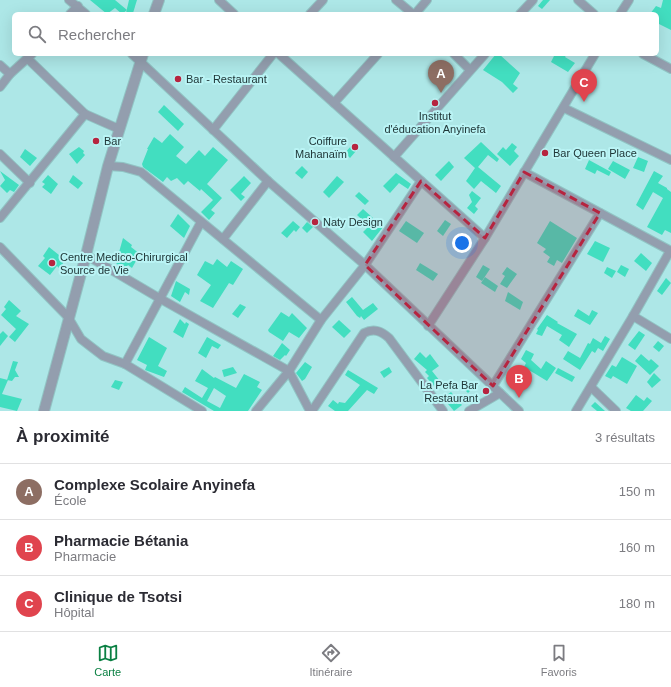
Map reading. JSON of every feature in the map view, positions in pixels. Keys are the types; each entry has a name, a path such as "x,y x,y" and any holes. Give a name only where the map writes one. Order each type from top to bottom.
{"street":[{"path":"69,0 84,12"},
{"path":"155,12 158,0"},
{"path":"312,12 323,0"},
{"path":"396,0 411,12"},
{"path":"416,12 427,0"},
{"path":"522,12 533,0"},
{"path":"578,0 592,12"},
{"path":"621,12 629,0"},
{"path":"222,1 232,12"},
{"path":"72,12 78,6"},
{"path":"213,130 272,56"},
{"path":"281,56 485,238"},
{"path":"334,103 376,56"},
{"path":"456,56 470,70"},
{"path":"394,157 483,56"},
{"path":"428,326 485,238 594,56"},
{"path":"647,56 671,69"},
{"path":"0,87 10,74 30,57 85,114 119,129"},
{"path":"44,411 68,317 86,255 108,166 142,58 213,130 268,181 365,265 518,411"},
{"path":"0,66 10,74"},
{"path":"564,108 671,160"},
{"path":"0,218 85,114"},
{"path":"0,154 30,183"},
{"path":"108,166 123,167 140,172 321,320"},
{"path":"524,172 670,251 576,411"},
{"path":"223,239 268,181"},
{"path":"256,411 288,371 321,320 365,265 421,181"},
{"path":"493,386 600,213"},
{"path":"125,364 201,222"},
{"path":"0,247 68,317 82,339 103,356 125,364 202,411"},
{"path":"86,255 288,371 311,411 364,333 370,330 383,333 389,338 443,411"},
{"path":"633,316 671,339"},
{"path":"591,387 616,411"},
{"path":"469,411 500,393"},
{"path":"186,411 192,404"}],"highlighted area":[{"path":"524,172 600,213 493,386 365,265 421,181 485,238"}],"building":[{"path":"90,0 115,0 127,10 124,12 120,12 115,8 110,12 105,12"},
{"path":"129,0 137,0 133,12 126,12"},
{"path":"543,0 550,0 542,9 538,6"},
{"path":"663,0 671,0 671,30 659,24 659,12 652,12 656,6 661,8"},
{"path":"494,56 501,56 520,73 513,84 518,88 513,93 502,82 483,70"},
{"path":"554,56 566,56 575,63 568,72 551,62"},
{"path":"164,105 184,124 178,131 158,112"},
{"path":"170,134 184,147 176,156 186,164 199,150 205,156 213,147 228,160 207,184 222,198 211,210 215,213 209,220 201,212 213,200 201,189 200,191 188,181 184,185 177,178 171,181 167,177 163,182 143,167 142,164 147,149 154,137 162,143"},
{"path":"481,142 499,159 497,162 488,155 478,167 501,186 496,193 481,181 474,189 466,181 475,168 464,158"},
{"path":"512,143 517,147 514,151 519,156 510,166 497,154 503,147 506,150"},
{"path":"351,146 356,151 350,158 345,153"},
{"path":"79,147 84,151 83,153 85,155 77,164 69,154"},
{"path":"25,149 37,158 30,166 20,157"},
{"path":"638,157 648,161 644,172 633,168"},
{"path":"589,160 611,172 609,176 597,170 595,174 585,169"},
{"path":"449,161 454,167 441,181 435,175"},
{"path":"613,161 630,170 625,179 608,169"},
{"path":"302,166 308,172 302,179 295,173"},
{"path":"0,171 19,185 14,192 10,190 7,193 0,186 5,180"},
{"path":"654,171 663,176 658,183 671,192 671,233 665,230 662,235 647,227 663,198 653,192 643,210 636,205"},
{"path":"396,173 411,184 408,189 399,183 390,193 383,186"},
{"path":"48,175 58,184 51,194 42,187 45,184 42,182"},
{"path":"73,175 83,183 78,189 69,182"},
{"path":"244,176 251,183 241,194 245,197 241,201 230,190"},
{"path":"337,176 344,182 329,198 323,192"},
{"path":"472,191 481,198 475,206 478,209 474,214 467,208 472,202 469,195"},
{"path":"359,192 369,201 365,205 355,196"},
{"path":"363,209 383,227 372,241 363,232 369,226 357,215"},
{"path":"178,214 190,226 184,238 170,226"},
{"path":"445,220 451,224 443,236 437,231"},
{"path":"293,221 300,227 296,232 294,230 287,238 281,233"},
{"path":"406,221 424,233 417,243 399,231"},
{"path":"550,221 577,238 562,263 557,260 554,266 547,262 550,257 543,252 546,249 537,243"},
{"path":"307,222 313,227 307,233 302,228"},
{"path":"123,238 140,254 132,268 128,265 124,270 116,263"},
{"path":"595,241 610,248 603,262 587,254"},
{"name":"Centre Medico-Chirurgical Source de Vie","path":"49,247 64,259 61,270 57,266 50,275 38,266 45,258 43,256"},
{"path":"641,253 652,263 646,271 634,261"},
{"path":"217,259 227,267 231,261 243,269 233,285 229,283 213,308 200,301 211,285 197,275 205,261 213,265"},
{"path":"420,263 438,274 433,281 416,270"},
{"path":"483,265 490,269 482,281 476,277"},
{"path":"621,265 629,269 625,277 617,272"},
{"path":"507,267 517,274 507,288 500,284 505,276 502,274"},
{"path":"607,267 616,271 612,278 604,273"},
{"path":"485,277 498,286 495,292 481,283"},
{"path":"666,278 671,283 662,295 657,291"},
{"path":"176,281 190,289 189,295 185,292 180,302 171,296"},
{"path":"508,292 523,302 520,310 505,301"},
{"path":"352,297 363,310 373,303 378,309 364,320 361,316 360,318 357,316 346,302"},
{"path":"9,300 21,311 16,316 29,324 15,342 9,337 16,329 1,315 6,309 4,307"},
{"path":"240,304 246,307 238,318 232,314"},
{"path":"578,309 589,316 592,310 598,313 590,325 574,316"},
{"path":"281,312 289,317 292,313 307,328 299,338 289,332 283,341 269,332 268,330"},
{"path":"547,315 558,322 557,323 577,334 569,347 559,340 562,335 547,326 542,336 536,334 537,329"},
{"path":"180,319 185,324 186,322 189,324 183,338 173,332"},
{"path":"339,320 351,331 344,338 332,327"},
{"path":"3,331 8,336 0,346 0,334"},
{"path":"639,331 645,335 635,350 628,345"},
{"path":"605,336 610,339 603,351 598,348 595,353 592,351 580,370 563,359 568,351 580,358 588,343 590,344 593,338 601,343"},
{"path":"149,337 167,348 158,366 167,371 164,377 145,370 147,365 137,360"},
{"path":"207,337 221,345 218,349 212,346 206,358 198,353"},
{"path":"658,341 664,346 659,352 653,347"},
{"path":"282,343 290,350 286,356 285,355 280,360 273,356"},
{"path":"526,350 534,354 531,360 541,369 546,361 556,368 547,381 524,367 526,363 521,359"},
{"path":"420,352 426,358 430,354 439,366 432,371 440,381 434,386 427,378 429,376 425,372 427,370 414,359"},
{"path":"641,354 649,361 651,359 659,366 650,375 635,361"},
{"path":"622,357 637,366 627,384 613,376 611,379 605,376 612,365 616,367"},
{"path":"13,361 18,362 15,370 19,377 15,377 12,381 7,380"},
{"path":"305,362 312,367 305,379 302,381 296,373"},
{"path":"233,367 237,373 224,377 222,370"},
{"path":"389,367 392,372 384,378 380,372"},
{"path":"558,368 575,377 572,382 555,373"},
{"path":"202,369 214,378 215,377 236,388 244,374 260,382 257,387 262,390 248,411 214,411 182,392 185,387 202,398 208,388 195,381","holes":["214,388 226,396 220,408 207,401"]},
{"path":"348,370 378,388 374,394 367,390 348,411 335,411 328,406 333,400 338,404 339,402 345,403 360,385 345,375"},
{"path":"654,373 661,380 652,388 647,382"},
{"path":"0,378 8,380 2,394 22,399 17,411 0,407"},
{"path":"115,380 123,382 119,390 111,387"},
{"path":"464,380 473,388 468,393 460,385"},
{"path":"451,392 462,405 454,411 443,398"},
{"path":"636,395 644,401 647,397 652,401 643,411 631,411 626,408"},
{"path":"595,402 605,411 597,411 591,406"}],"place":[{"name":"Bar - Restaurant","path":"178,79"},
{"name":"Complexe Scolaire Anyinefa","path":"441,93"},
{"name":"Clinique de Tsotsi","path":"584,102"},
{"name":"Institut d'éducation Anyinefa","path":"435,103"},
{"name":"Bar","path":"96,141"},
{"name":"Coiffure Mahanaïm","path":"355,147"},
{"name":"Bar Queen Place","path":"545,153"},
{"name":"Naty Design","path":"315,222"},
{"name":"Centre Medico-Chirurgical Source de Vie","path":"52,263"},
{"name":"La Pefa Bar Restaurant","path":"486,391"},
{"name":"Pharmacie Bétania","path":"519,398"}]}
